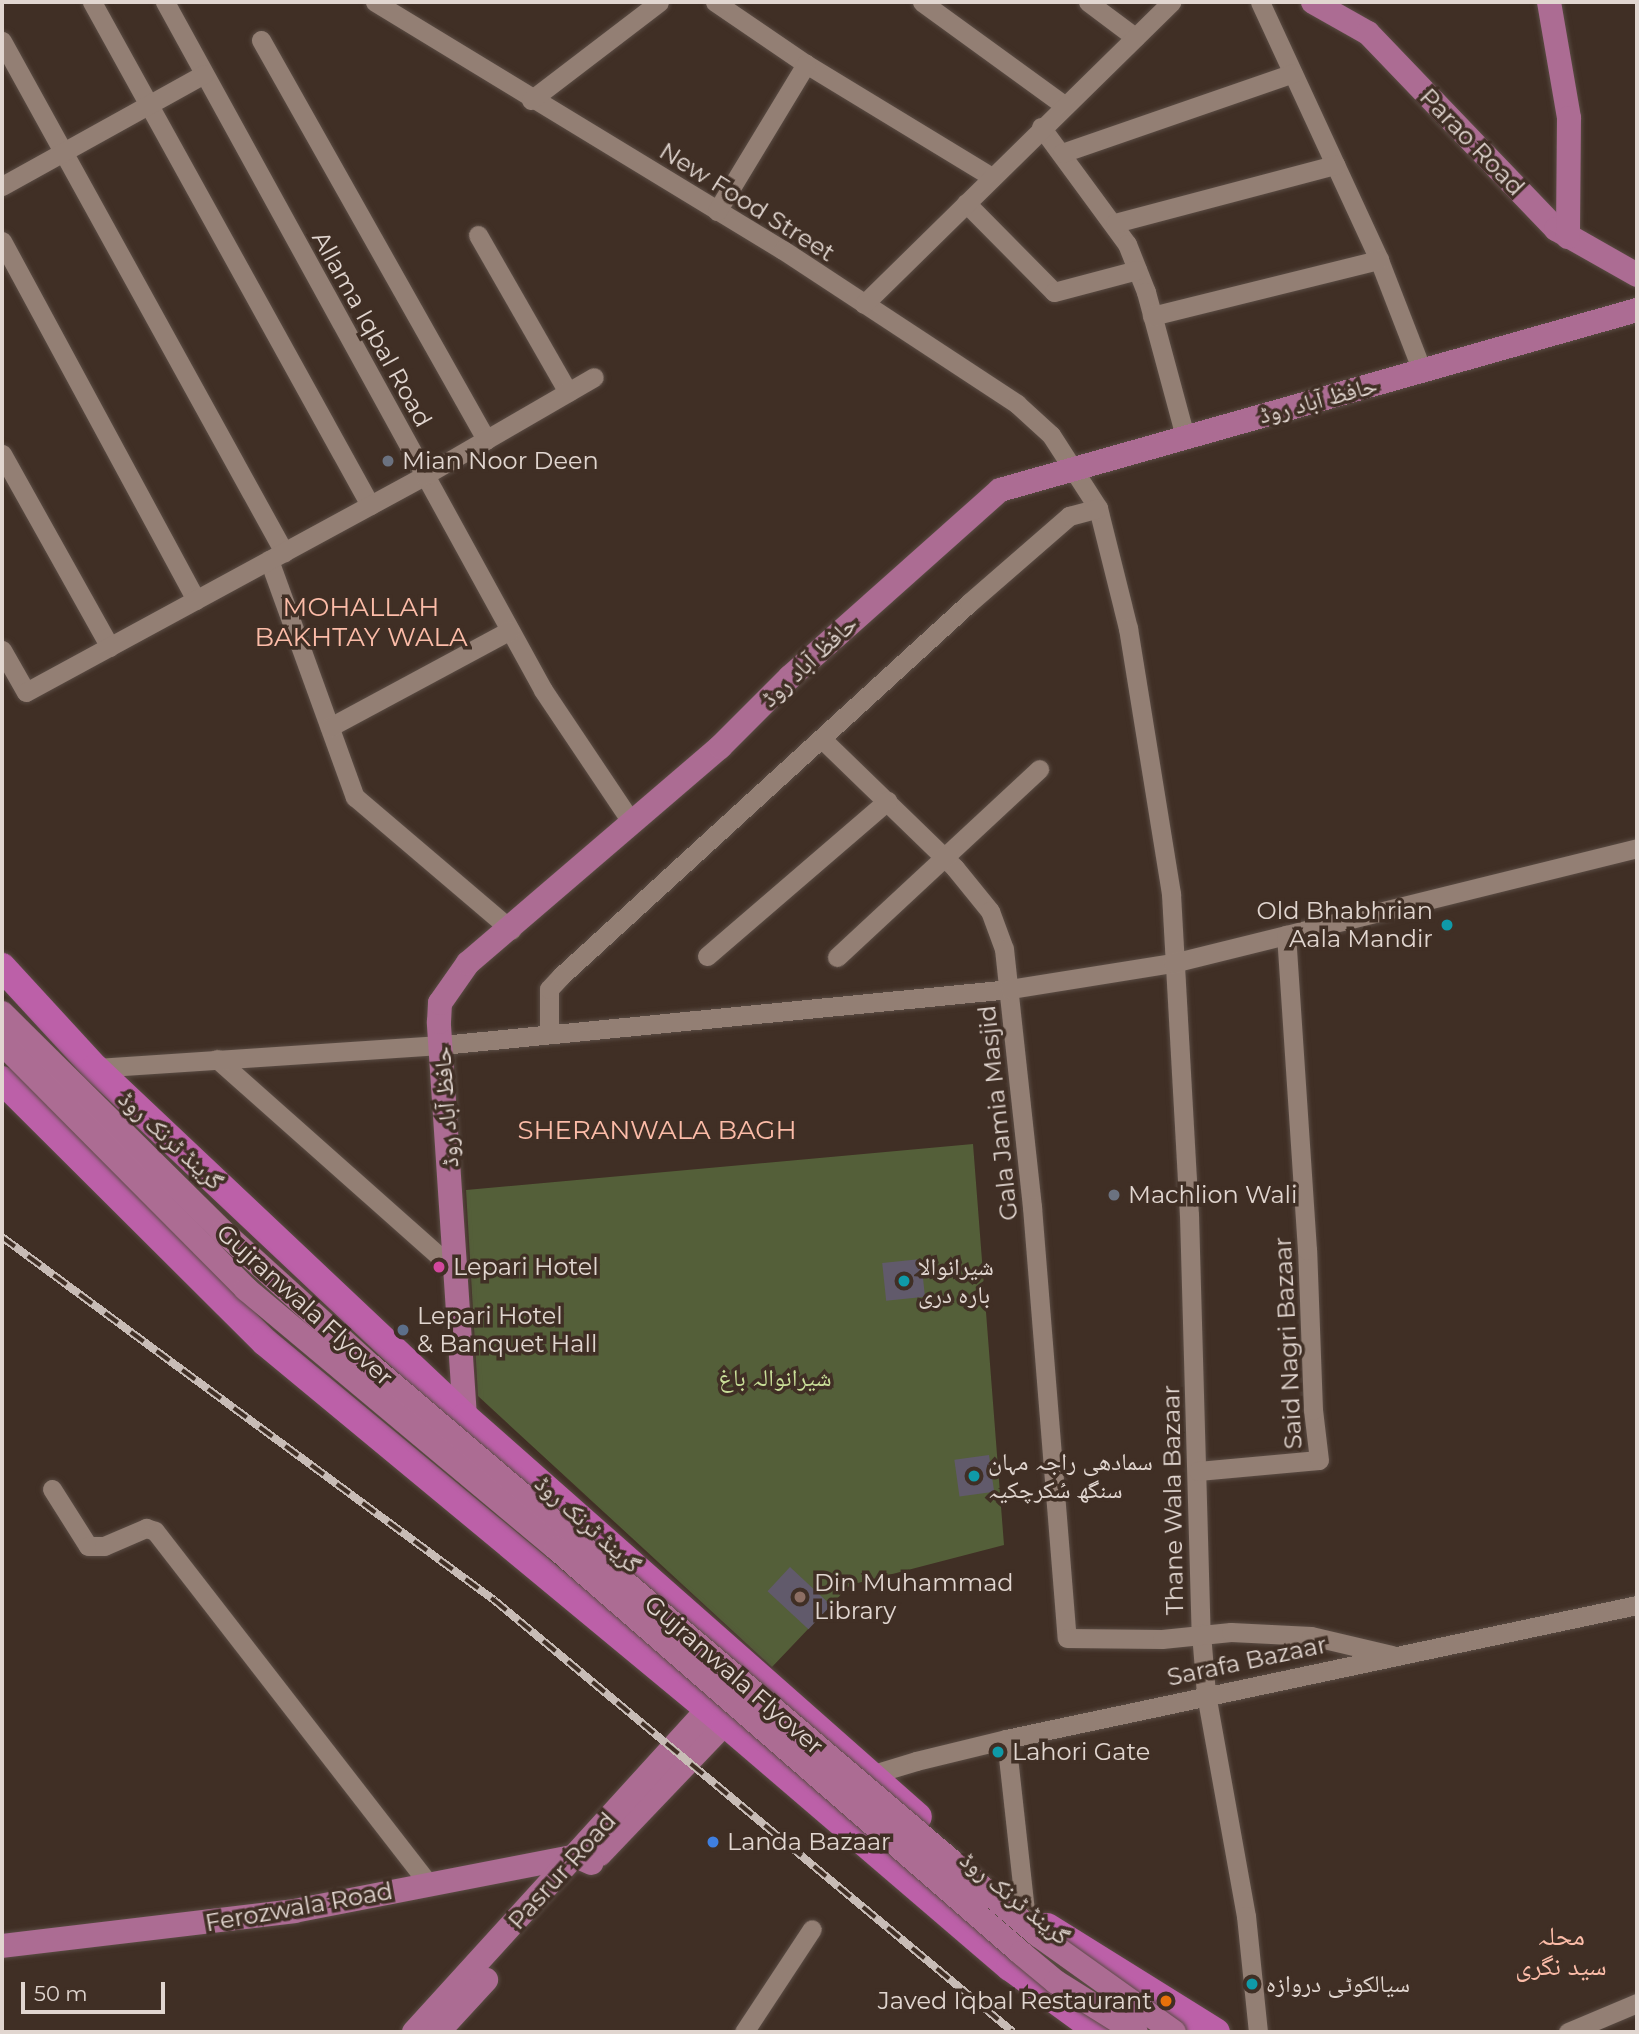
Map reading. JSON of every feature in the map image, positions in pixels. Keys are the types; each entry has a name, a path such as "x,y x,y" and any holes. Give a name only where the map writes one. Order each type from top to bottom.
{"highway":[{"name":"گرینڈ ٹرنک روڈ","path":"2,967 95,1069 465,1417 870,1775 1025,1910 1064,1940 1216,2032"},
{"path":"2,1080 265,1342 716,1716 1010,1967 1099,2032"}],"main road":[{"name":"Parao Road","path":"1313,2 1368,33 1568,237 1637,275"},
{"path":"1549,2 1569,118 1568,237"},
{"name":"حافظ آباد روڈ","path":"465,1417 459,1275 440,1003 451,983 468,963 511,930 630,820 720,747 976,507 1000,490 1637,310"},
{"name":"Gujranwala Flyover","path":"2,1013 222,1231 370,1365 1038,1935 1174,2032"},
{"name":"Gujranwala Flyover","path":"2,1043 246,1289 556,1548 1030,1960 1136,2032"},
{"name":"Pasrur Road","path":"414,2032 584,1859 716,1716"},
{"name":"Pasrur Road","path":"438,2032 584,1859"},
{"name":"Ferozwala Road","path":"2,1946 281,1913 429,1884 584,1859"}],"street":[{"path":"92,2 370,505"},
{"name":"Allama Iqbal Road","path":"165,2 555,710 630,820"},
{"name":"New Food Street","path":"375,2 531,100 717,211 1017,404 1051,435 1098,508"},
{"path":"531,100 659,2"},
{"path":"715,2 806,64 992,177"},
{"path":"922,2 1065,106"},
{"path":"1088,2 1135,37"},
{"path":"864,304 1171,2"},
{"path":"1260,2 1379,260 1422,371"},
{"path":"261,40 486,440"},
{"path":"2,41 65,151 277,556 330,727 355,797 365,810 511,930"},
{"path":"717,211 806,64"},
{"path":"1062,153 1293,73"},
{"path":"2,186 204,74"},
{"path":"1041,127 1115,223 1137,270 1185,437"},
{"path":"1115,223 1335,165"},
{"path":"966,203 1054,292 1137,270"},
{"path":"478,235 568,392"},
{"path":"2,241 196,600"},
{"path":"1152,316 1379,260"},
{"path":"2,650 26,692 425,475 594,377"},
{"path":"2,454 110,647"},
{"path":"549,1034 546,1003 549,989 561,976 1069,516 1098,508"},
{"name":"Thane Wala Bazaar","path":"1098,508 1109,538 1141,706 1171,894 1198,1471 1201,1633 1206,1694 1246,1916 1258,2032"},
{"path":"330,727 510,629"},
{"name":"Gala Jamia Masjid","path":"822,739 945,859 990,911 1004,948 1010,989 1067,1638 1162,1639 1201,1633"},
{"path":"837,957 1039,769"},
{"path":"707,956 887,801"},
{"path":"95,1069 442,1045 1010,989 1173,963 1637,848"},
{"name":"Said Nagri Bazaar","path":"1198,1471 1320,1460 1313,1410 1307,1250 1286,935"},
{"path":"217,1059 459,1275"},
{"path":"52,1489 88,1546 104,1546 146,1528 155,1531 429,1884"},
{"name":"Sarafa Bazaar","path":"870,1775 1006,1739 1206,1694 1637,1605"},
{"path":"1201,1633 1311,1636 1392,1656"},
{"path":"1006,1739 1025,1910"},
{"path":"834,1816 870,1775"},
{"path":"744,2032 812,1929"},
{"path":"1568,2032 1637,2003"}],"green space":[{"name":"شیرانوالہ باغ","path":"973,1144 1004,1545 850,1585 772,1667 478,1396 466,1190"}],"building":[{"name":"شیرانوالا بارہ دری","path":"921,1259 925,1297 886,1301 882,1263"},
{"name":"سمادھی راجہ مہان سنگھ سُکرچکیہ","path":"989,1455 994,1492 959,1497 954,1460"},
{"path":"790,1567 831,1605 808,1629 767,1591"}],"railway":[{"path":"2,1237 494,1600 1013,2032"}],"place":[{"name":"Mian Noor Deen","path":"388,461"},
{"name":"Old Bhabhrian Aala Mandir","path":"1447,925"},
{"name":"Machlion Wali","path":"1114,1195"},
{"name":"Lepari Hotel","path":"439,1267"},
{"name":"شیرانوالا بارہ دری","path":"904,1281"},
{"name":"Lepari Hotel & Banquet Hall","path":"403,1330"},
{"name":"سمادھی راجہ مہان سنگھ سُکرچکیہ","path":"974,1476"},
{"name":"Din Muhammad Library","path":"800,1597"},
{"name":"Lahori Gate","path":"998,1752"},
{"name":"Landa Bazaar","path":"713,1842"},
{"name":"سیالکوٹی دروازہ","path":"1252,1984"},
{"name":"Javed Iqbal Restaurant","path":"1166,2001"}],"district":[{"name":"MOHALLAH BAKHTAY WALA","path":"361,623"},
{"name":"SHERANWALA BAGH","path":"657,1131"},
{"name":"محلہ سید نگری","path":"1561,1952"}]}
